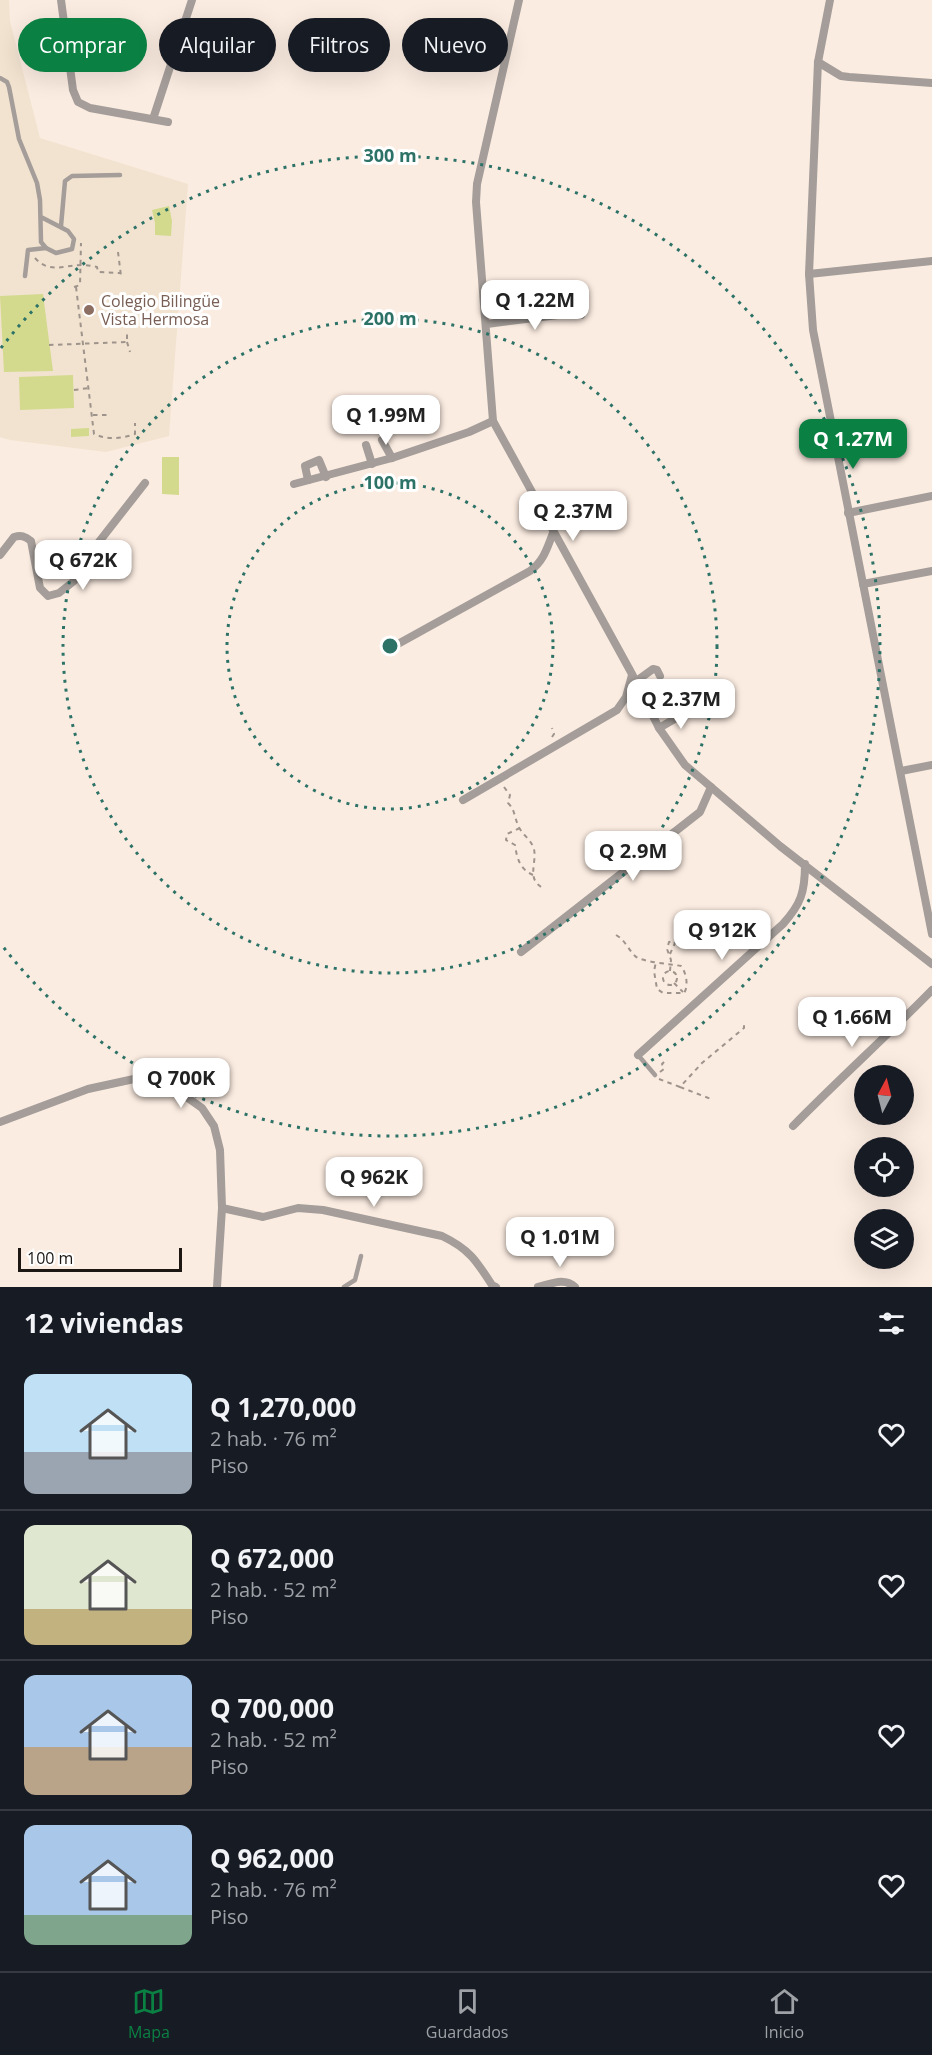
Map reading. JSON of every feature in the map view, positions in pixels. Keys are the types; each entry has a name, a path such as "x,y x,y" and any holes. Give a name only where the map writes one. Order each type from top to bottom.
{"street":[{"path":"61,0 74,90 78,102 90,108 168,122"},
{"path":"153,119 192,0"},
{"path":"519,0 477,184 476,202 493,421 659,728 686,765 780,846 932,964"},
{"path":"830,0 818,62 809,274 813,330 932,934"},
{"path":"818,62 841,76 932,83"},
{"path":"809,274 932,261"},
{"path":"525,308 527,319"},
{"path":"487,324 581,315"},
{"path":"294,484 392,458 469,432 493,421"},
{"path":"382,440 392,458"},
{"path":"366,445 372,464"},
{"path":"308,480 305,466 320,460 326,477"},
{"path":"0,555 14,537 27,538 31,541 40,588 48,596 59,593 74,581 84,561 145,483"},
{"path":"848,513 932,496"},
{"path":"387,650 530,571 538,565 544,555 553,532"},
{"path":"863,584 932,571"},
{"path":"463,800 566,742 617,710 626,697 634,678 654,669 660,676"},
{"path":"659,728 690,710"},
{"path":"901,771 932,765"},
{"path":"521,952 700,812 711,787"},
{"path":"638,1055 783,924 797,908 802,893 805,864"},
{"path":"793,1126 932,990"},
{"path":"0,1122 88,1089 134,1079 156,1080 202,1108 214,1126 220,1150 222,1208 218,1287"},
{"path":"222,1208 263,1217 298,1208 323,1210 442,1236 460,1245 477,1261 492,1285 496,1287"},
{"path":"538,1287 563,1281 575,1287"}],"lane":[{"path":"0,78 7,82 9,87 19,139 37,183 41,242 46,248 56,253 72,249 74,239 68,231 41,217"},
{"path":"61,226 65,181 68,177 120,175"},
{"path":"25,276 28,250 46,248"},
{"path":"638,1055 655,1075"},
{"path":"344,1287 356,1280 361,1257"}],"path":[{"path":"81,240 80,285 75,287 94,434 107,439 135,434 135,423"},
{"path":"30,253 39,263 50,268 81,265 97,267 98,272 120,274 118,252"},
{"path":"127,332 130,352"},
{"path":"49,345 127,342"},
{"path":"74,390 89,388"},
{"path":"93,415 110,415"},
{"path":"498,779 510,795 508,803 517,816 517,824 532,844 534,850 533,875 538,885 543,888"},
{"path":"520,828 507,834 506,840 515,845 517,861 525,871 533,875"},
{"path":"616,934 623,939 635,957 681,966 685,971 686,990 684,993"},
{"path":"670,954 670,971"},
{"path":"656,962 657,989 663,993 684,993"},
{"path":"662,977 666,971 670,971"},
{"path":"670,971 677,977 674,983"},
{"path":"655,975 662,977 666,984 674,983"},
{"path":"674,983 684,993"},
{"path":"680,1087 702,1063 744,1028 744,1021"},
{"path":"655,1075 657,1078 696,1095 711,1099"}],"shaded area":[{"name":"Colegio Bilingüe Vista Hermosa","path":"0,0 9,0 10,21 18,52 18,72 23,72 40,138 188,184 169,436 106,452 0,437"}],"green space":[{"path":"169,206 172,221 171,236 155,235 152,210"},
{"path":"43,294 53,371 4,372 0,296"},
{"path":"73,375 74,408 20,410 19,377"},
{"path":"89,428 89,436 71,437 71,429"},
{"path":"162,457 179,457 179,495 162,494"}],"place":[{"name":"Colegio Bilingüe Vista Hermosa","path":"89,310"}]}
